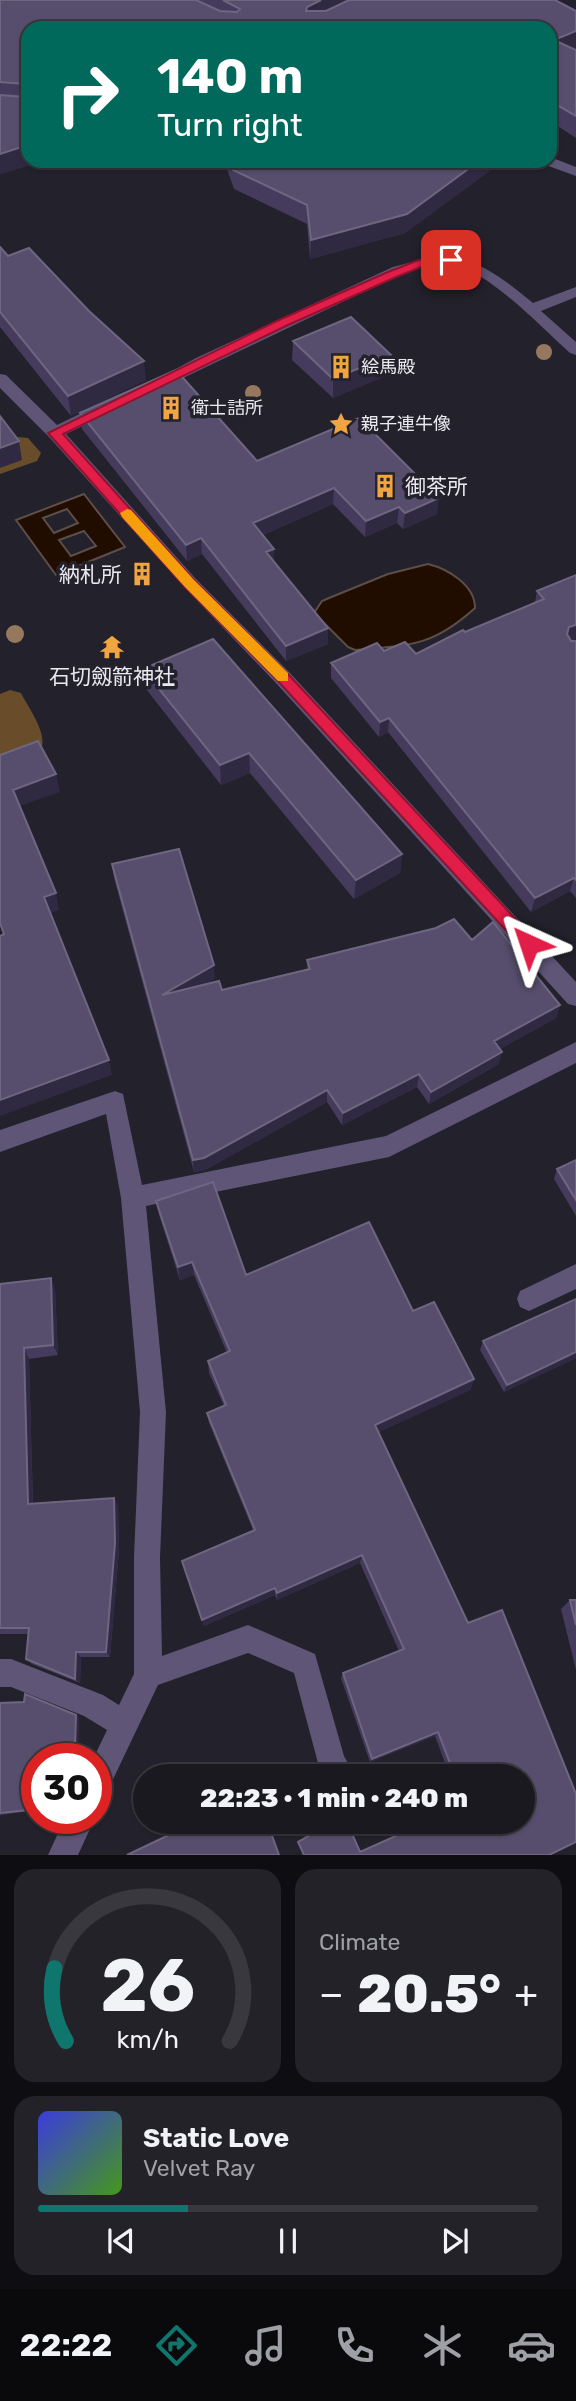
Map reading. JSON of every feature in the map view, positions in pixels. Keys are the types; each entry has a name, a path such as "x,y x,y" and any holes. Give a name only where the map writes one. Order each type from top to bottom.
{"street":[{"path":"557,165 576,172"},
{"path":"139,393 392,274 433,260 451,260 488,275 576,350"},
{"path":"529,310 576,292"},
{"path":"0,379 55,433 190,583 282,677 576,997"},
{"path":"55,433 115,404"},
{"path":"133,1198 389,1146 576,1052"},
{"path":"0,1141 115,1101 133,1198 153,1412 147,1558 148,1675 112,1750"},
{"path":"529,1299 576,1276"},
{"path":"148,1675 247,1639 305,1664 333,1764"},
{"path":"0,1673 11,1672 93,1705 124,1725"},
{"path":"63,1855 73,1834"}],"shaded area":[{"path":"18,437 28,438 41,453 37,461 0,474 0,444"},
{"path":"84,494 125,547 56,575 16,520","holes":["67,509 78,523 54,533 43,518","84,531 96,546 71,556 59,540"]},
{"path":"428,564 459,579 470,592 475,608 460,621 433,637 406,645 355,650 348,647 314,613 322,601 388,574"},
{"path":"10,690 21,693 38,723 43,740 37,753 0,768 0,694"}],"building":[{"path":"0,0 196,0 220,11 237,12 240,9 223,0 321,0 307,7 306,11 326,11 349,0 555,0 576,11 576,31 557,39 557,21 21,21 21,84 0,82"},
{"path":"557,41 576,50 576,116 557,105"},
{"path":"0,95 21,97 21,147 0,154"},
{"path":"232,168 469,168 407,214 311,240 307,205"},
{"path":"0,247 8,256 29,248 89,311 144,361 68,396 0,312"},
{"path":"351,317 391,355 333,379 293,341"},
{"path":"176,370 257,461 359,418 439,498 405,513 399,507 366,521 334,488 253,523 274,549 266,552 328,628 286,646 201,538 186,545 80,413"},
{"path":"0,416 19,441 0,448"},
{"path":"576,575 576,625 569,627 567,634 571,641 576,641 576,880 574,878 535,898 389,718 380,722 331,663 377,643 384,651 405,642 416,654 463,630 465,632 544,599 537,591"},
{"path":"213,639 402,854 356,880 249,753 220,765 143,669"},
{"path":"38,741 56,774 13,790 56,893 44,897 109,1060 0,1100 0,936 4,934 0,923 0,755"},
{"path":"179,849 214,965 162,995 219,981 222,990 310,969 307,960 436,928 454,919 472,940 493,922 560,1005 494,1041 502,1052 431,1092 419,1074 343,1113 327,1090 204,1158 193,1160 112,864"},
{"path":"576,1160 576,1200 557,1169"},
{"path":"213,1182 246,1275 369,1222 413,1311 434,1302 474,1379 375,1425 468,1623 502,1610 576,1794 576,1842 549,1855 304,1855 298,1842 312,1834 352,1834 360,1852 400,1834 535,1834 535,1764 450,1764 438,1732 372,1759 343,1673 404,1649 362,1555 277,1593 275,1588 202,1620 182,1561 255,1530 207,1413 226,1405 208,1361 230,1351 192,1262 178,1267 156,1201"},
{"path":"51,1278 53,1345 24,1348 28,1504 114,1498 115,1543 106,1652 76,1652 75,1679 26,1659 29,1628 0,1628 0,1284"},
{"path":"576,1299 576,1352 507,1385 483,1341"},
{"path":"570,1600 576,1600 576,1625"},
{"path":"25,1694 76,1715 75,1743 21,1743 21,1811 0,1813 0,1703 24,1702"},
{"path":"171,1834 271,1834 279,1855 127,1855"}],"slow traffic":[{"path":"127,513 190,583 283,677"}],"place":[{"name":"絵馬殿","path":"341,367"},
{"name":"衛士詰所","path":"171,408"},
{"name":"親子連牛像","path":"341,424"},
{"name":"御茶所","path":"385,486"},
{"name":"納札所","path":"142,574"},
{"name":"石切劔箭神社","path":"112,647"}],"route":[{"path":"451,260 433,260 392,274 55,433 190,583 282,677 529,944"}]}
